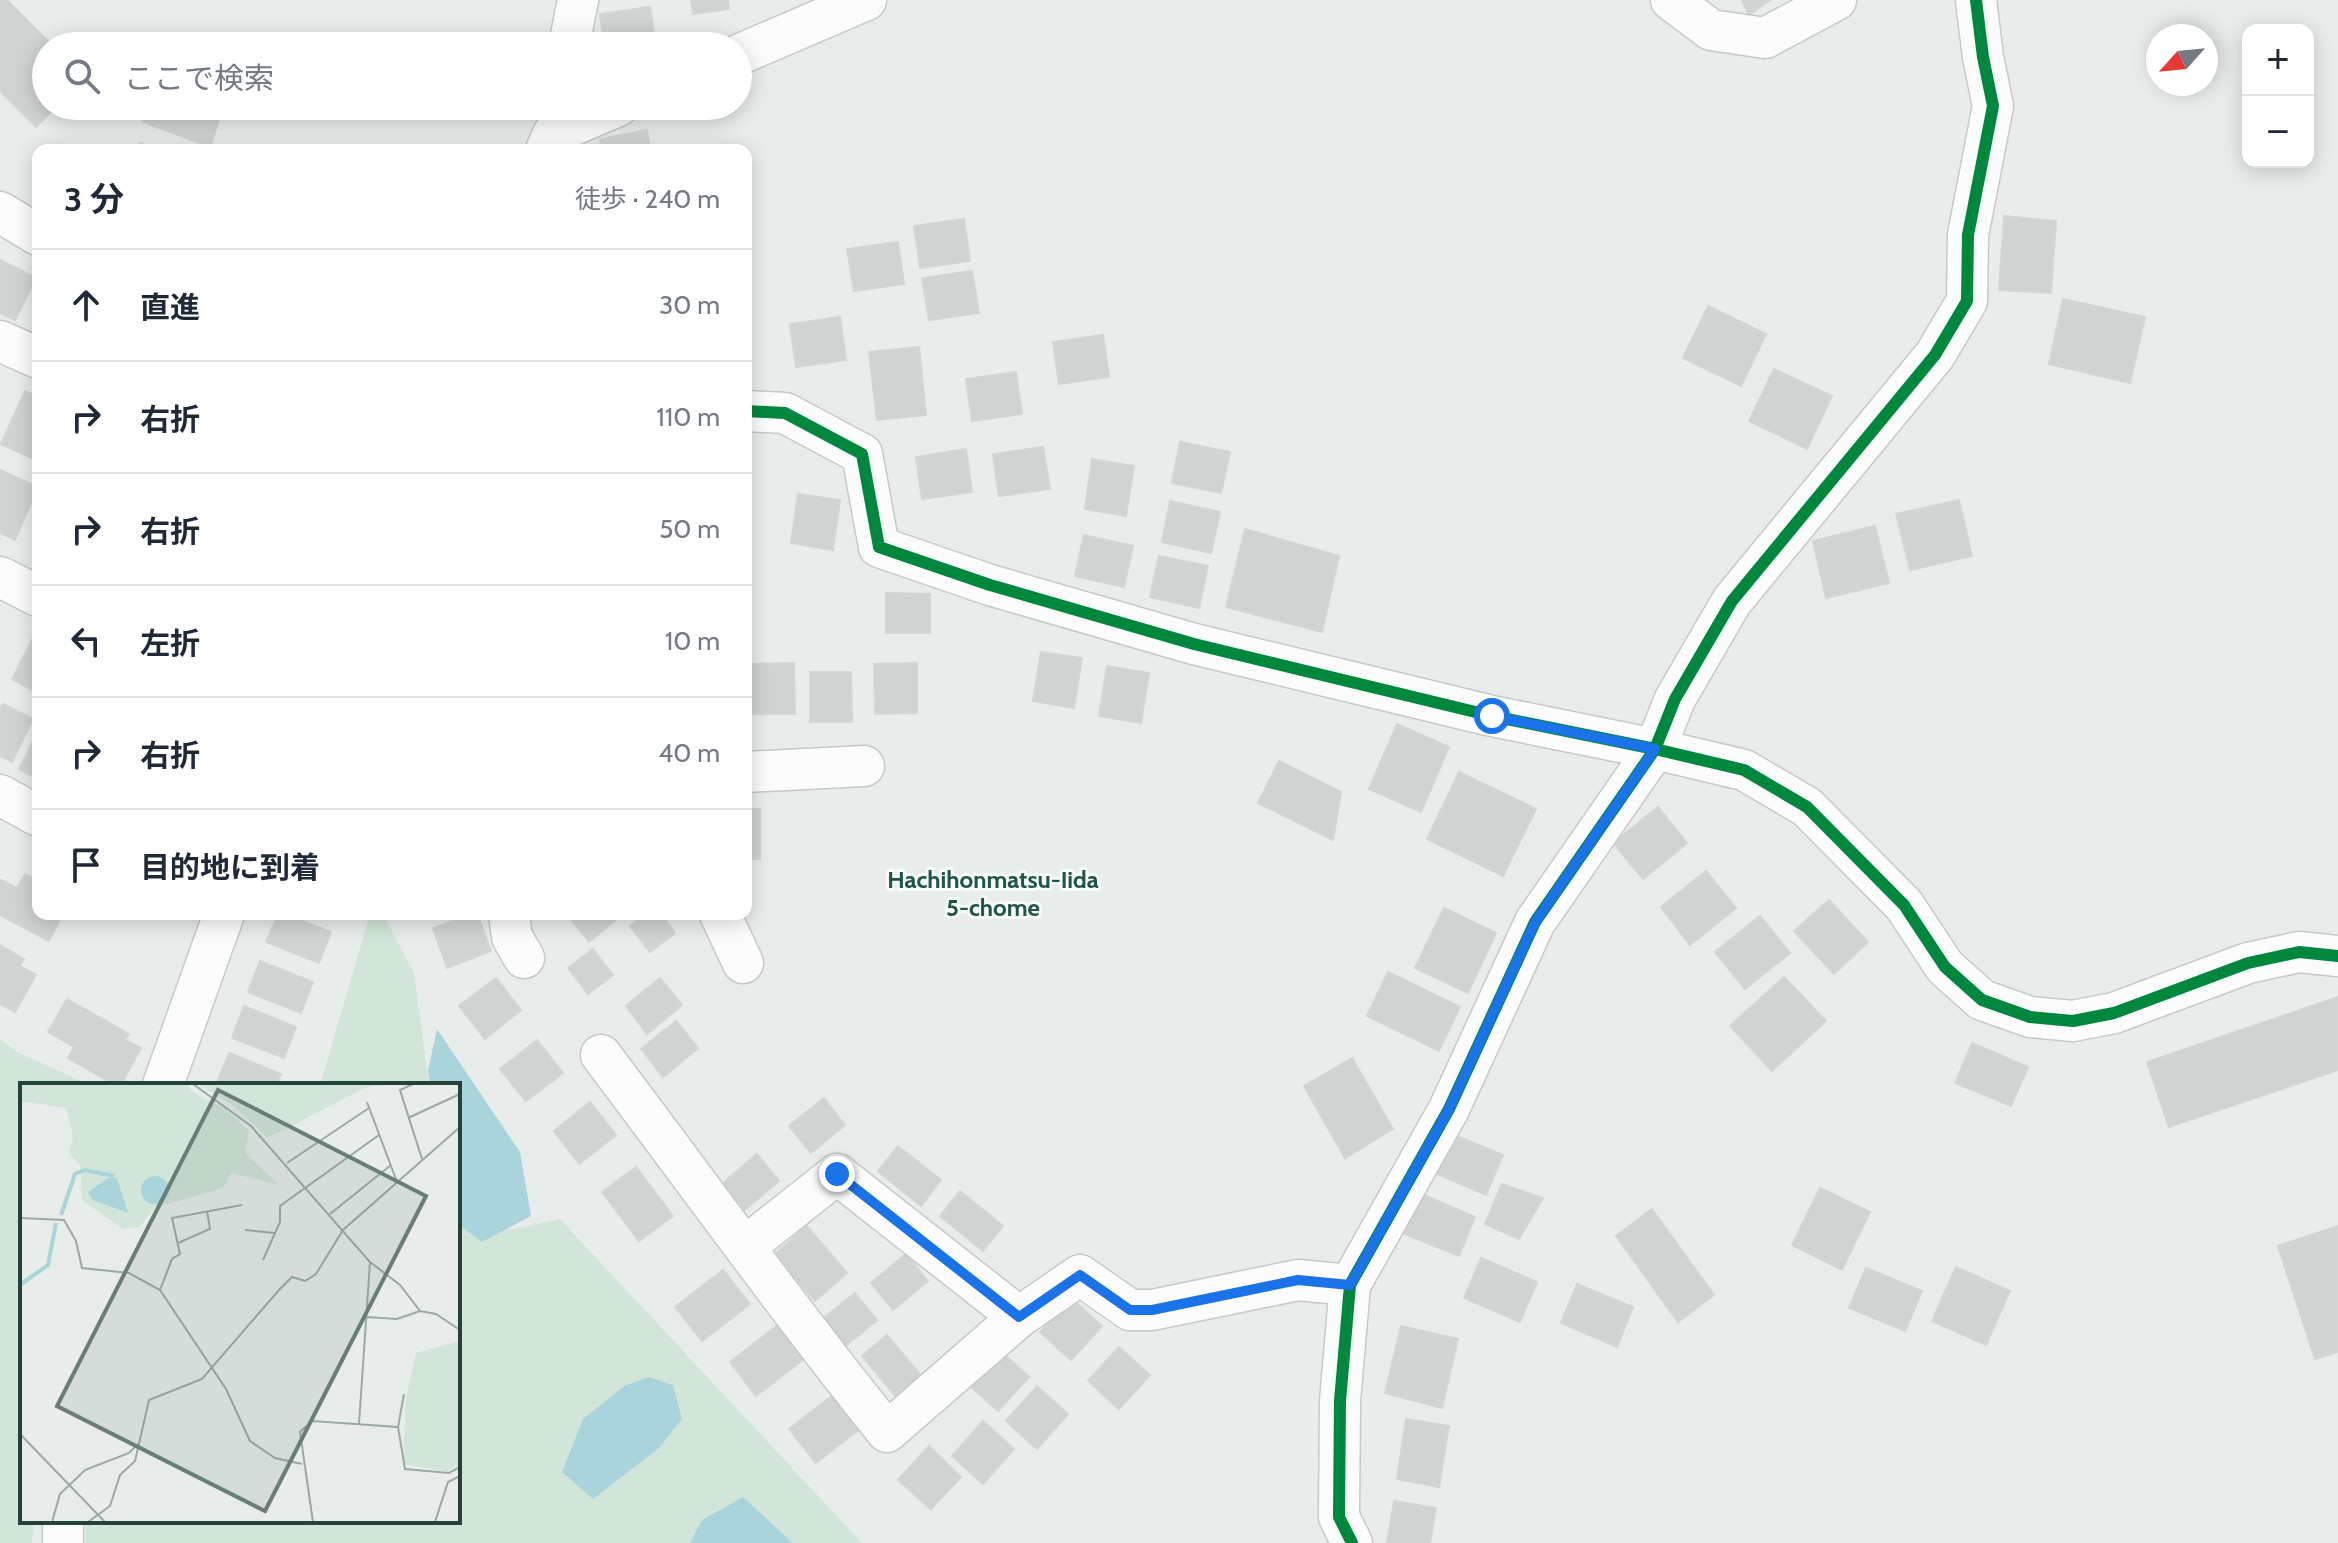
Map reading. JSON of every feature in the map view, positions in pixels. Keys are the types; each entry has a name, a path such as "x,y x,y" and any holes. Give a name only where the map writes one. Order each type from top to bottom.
{"street":[{"path":"572,32 578,0"},
{"path":"752,49 866,0"},
{"path":"1671,0 1711,30 1765,38 1836,0"},
{"path":"1352,1543 1339,1517 1340,1401 1350,1285 1449,1109 1535,922 1655,749 1675,699 1732,601 1935,355 1967,301 1968,235 1993,106 1976,0"},
{"path":"552,130 580,120"},
{"path":"0,213 32,232"},
{"path":"0,341 32,355"},
{"path":"752,411 785,413 862,454 879,547 990,585 1194,644 1492,716 1744,770 1807,807 1904,905 1945,967 1982,1000 2030,1017 2073,1021 2114,1013 2248,963 2299,952 2333,950"},
{"path":"0,577 32,593"},
{"path":"752,772 864,766"},
{"path":"0,795 32,813"},
{"path":"164,1083 218,920"},
{"path":"510,920 512,937 524,958"},
{"path":"723,920 743,963"},
{"path":"601,1055 815,1342 887,1432 1019,1317 1080,1275 1130,1310 1152,1310 1298,1280 1350,1285"},
{"path":"746,1246 837,1174 1019,1317"}],"green space":[{"path":"368,920 386,920 414,973 429,1083 321,1083"},
{"path":"0,1039 17,1052 86,1083 20,1083 20,1523 34,1523 32,1543 0,1543"},
{"path":"560,1219 862,1543 86,1543 86,1523 460,1523 460,1225 482,1241 494,1233"}],"water":[{"path":"437,1029 520,1152 531,1216 482,1242 460,1226 460,1083 430,1083 428,1071"},
{"path":"649,1377 673,1385 682,1419 659,1448 593,1499 562,1472 583,1419 624,1386"},
{"path":"743,1497 793,1543 690,1543 702,1520"}],"building":[{"path":"0,0 7,0 39,32 32,32 32,120 43,120 36,127 0,91"},
{"path":"691,0 728,0 729,9 693,14"},
{"path":"1742,0 1770,0 1749,15"},
{"path":"650,7 654,32 602,32 600,14"},
{"path":"219,120 211,144 202,144 143,122"},
{"path":"647,130 649,144 601,144 600,139"},
{"path":"2004,216 2056,221 2051,293 1999,290"},
{"path":"964,219 970,261 920,268 914,226"},
{"path":"898,242 904,284 854,291 847,249"},
{"path":"0,260 32,276 32,286 15,320 0,313"},
{"path":"972,271 979,313 929,320 922,278"},
{"path":"2063,299 2145,317 2130,383 2049,364"},
{"path":"1708,306 1766,334 1741,386 1683,358"},
{"path":"840,317 846,360 796,367 790,324"},
{"path":"1103,335 1109,377 1059,384 1053,342"},
{"path":"919,347 926,415 877,420 869,352"},
{"path":"1774,369 1832,396 1807,449 1749,421"},
{"path":"1016,372 1022,414 972,421 966,379"},
{"path":"25,391 32,394 32,458 1,444"},
{"path":"1180,442 1230,452 1221,493 1172,483"},
{"path":"1043,447 1050,489 999,496 993,454"},
{"path":"966,449 972,492 922,499 916,457"},
{"path":"1092,459 1134,466 1126,516 1085,509"},
{"path":"0,470 32,484 32,501 15,540 0,533"},
{"path":"798,494 840,500 833,550 791,543"},
{"path":"1959,500 1972,556 1910,570 1896,514"},
{"path":"1170,501 1220,512 1211,553 1162,542"},
{"path":"1875,526 1889,583 1826,598 1813,541"},
{"path":"1245,529 1339,556 1322,632 1226,607"},
{"path":"1084,535 1133,546 1124,587 1075,576"},
{"path":"1159,556 1208,566 1199,608 1150,597"},
{"path":"886,593 930,594 930,633 886,633"},
{"path":"32,640 32,690 12,679"},
{"path":"1041,652 1082,658 1074,708 1033,701"},
{"path":"794,663 795,714 752,714 752,664"},
{"path":"917,663 917,713 875,714 874,664"},
{"path":"1107,666 1149,673 1141,723 1099,716"},
{"path":"810,672 851,672 852,722 810,722"},
{"path":"3,704 32,718 12,762 0,756 0,709"},
{"path":"1397,724 1449,747 1421,812 1369,789"},
{"path":"32,744 32,776 19,769"},
{"path":"1279,761 1341,792 1333,840 1258,803"},
{"path":"1459,772 1536,809 1503,876 1427,839"},
{"path":"1658,807 1687,843 1643,879 1613,843"},
{"path":"752,809 760,809 760,859 752,859"},
{"path":"1706,871 1736,908 1690,945 1661,907"},
{"path":"25,874 32,878 32,920 60,920 49,941 0,915 1,880 17,888"},
{"path":"1829,900 1868,942 1834,974 1794,931"},
{"path":"1444,908 1496,933 1468,993 1415,968"},
{"path":"1760,916 1790,953 1745,989 1715,952"},
{"path":"275,920 301,920 331,932 319,963 266,942"},
{"path":"455,920 479,920 491,951 447,968 433,928"},
{"path":"572,920 616,920 589,942"},
{"path":"638,920 665,920 675,933 650,952 630,926"},
{"path":"0,945 24,959 20,966 36,975 15,1012 0,1004"},
{"path":"593,949 613,975 588,994 568,968"},
{"path":"260,961 313,982 301,1013 248,992"},
{"path":"1388,972 1460,1007 1439,1051 1367,1016"},
{"path":"1784,977 1826,1021 1772,1071 1730,1026"},
{"path":"496,978 521,1010 485,1039 459,1006"},
{"path":"660,978 682,1005 647,1034 626,1006"},
{"path":"2338,997 2338,1070 2169,1127 2147,1062"},
{"path":"67,999 129,1034 125,1040 141,1048 122,1083 112,1083 68,1058 74,1047 48,1032"},
{"path":"244,1006 296,1027 284,1058 232,1038"},
{"path":"676,1021 698,1048 663,1077 641,1049"},
{"path":"537,1040 563,1073 526,1101 500,1069"},
{"path":"1972,1043 2028,1067 2011,1106 1955,1083"},
{"path":"229,1053 281,1074 277,1083 216,1083"},
{"path":"1352,1058 1393,1129 1345,1158 1304,1086"},
{"path":"824,1098 845,1125 811,1153 789,1126"},
{"path":"590,1102 616,1135 579,1164 554,1131"},
{"path":"1447,1132 1503,1155 1486,1195 1430,1171"},
{"path":"898,1146 941,1180 921,1206 878,1171"},
{"path":"757,1154 779,1181 745,1210 723,1183"},
{"path":"636,1167 673,1216 639,1241 602,1192"},
{"path":"1502,1184 1543,1198 1519,1239 1485,1224"},
{"path":"1820,1188 1870,1212 1842,1270 1792,1245"},
{"path":"960,1191 1003,1226 983,1251 940,1216"},
{"path":"1419,1193 1475,1217 1459,1256 1402,1233"},
{"path":"1652,1209 1714,1295 1678,1322 1616,1236"},
{"path":"807,1226 847,1273 815,1301 775,1254"},
{"path":"2338,1226 2338,1352 2315,1359 2278,1246"},
{"path":"906,1254 928,1281 893,1310 871,1283"},
{"path":"1481,1258 1537,1282 1520,1322 1464,1298"},
{"path":"1956,1267 2010,1291 1986,1345 1932,1321"},
{"path":"1866,1268 1922,1291 1905,1331 1849,1308"},
{"path":"723,1270 750,1304 702,1341 675,1307"},
{"path":"1577,1284 1633,1307 1617,1347 1561,1323"},
{"path":"855,1293 877,1320 843,1348 820,1321"},
{"path":"1071,1298 1102,1326 1071,1360 1040,1332"},
{"path":"778,1325 804,1359 756,1396 730,1362"},
{"path":"1401,1326 1458,1339 1442,1408 1385,1393"},
{"path":"887,1335 923,1378 898,1399 862,1356"},
{"path":"1119,1347 1150,1375 1119,1409 1088,1381"},
{"path":"998,1349 1029,1377 998,1411 967,1383"},
{"path":"1037,1386 1068,1414 1037,1449 1006,1421"},
{"path":"837,1392 863,1426 816,1463 789,1429"},
{"path":"1406,1419 1449,1426 1439,1487 1397,1479"},
{"path":"983,1421 1014,1449 983,1484 952,1456"},
{"path":"929,1446 961,1477 931,1509 898,1480"},
{"path":"1394,1501 1436,1508 1430,1543 1387,1543"}],"cycle path":[{"path":"1352,1543 1339,1517 1340,1401 1350,1285 1449,1109 1535,922 1655,749 1675,699 1732,601 1935,355 1967,301 1968,235 1993,106 1976,0"},
{"path":"752,411 785,413 862,454 879,547 990,585 1194,644 1492,716 1744,770 1807,807 1904,905 1945,967 1982,1000 2030,1017 2073,1021 2114,1013 2248,963 2299,952 2338,956"}],"district":[{"name":"Hachihonmatsu-Iida 5-chome","path":"993,894"}],"route":[{"path":"837,1174 1019,1317 1080,1275 1130,1310 1152,1310 1298,1280 1350,1285 1449,1109 1535,922 1655,749 1492,716"}]}
